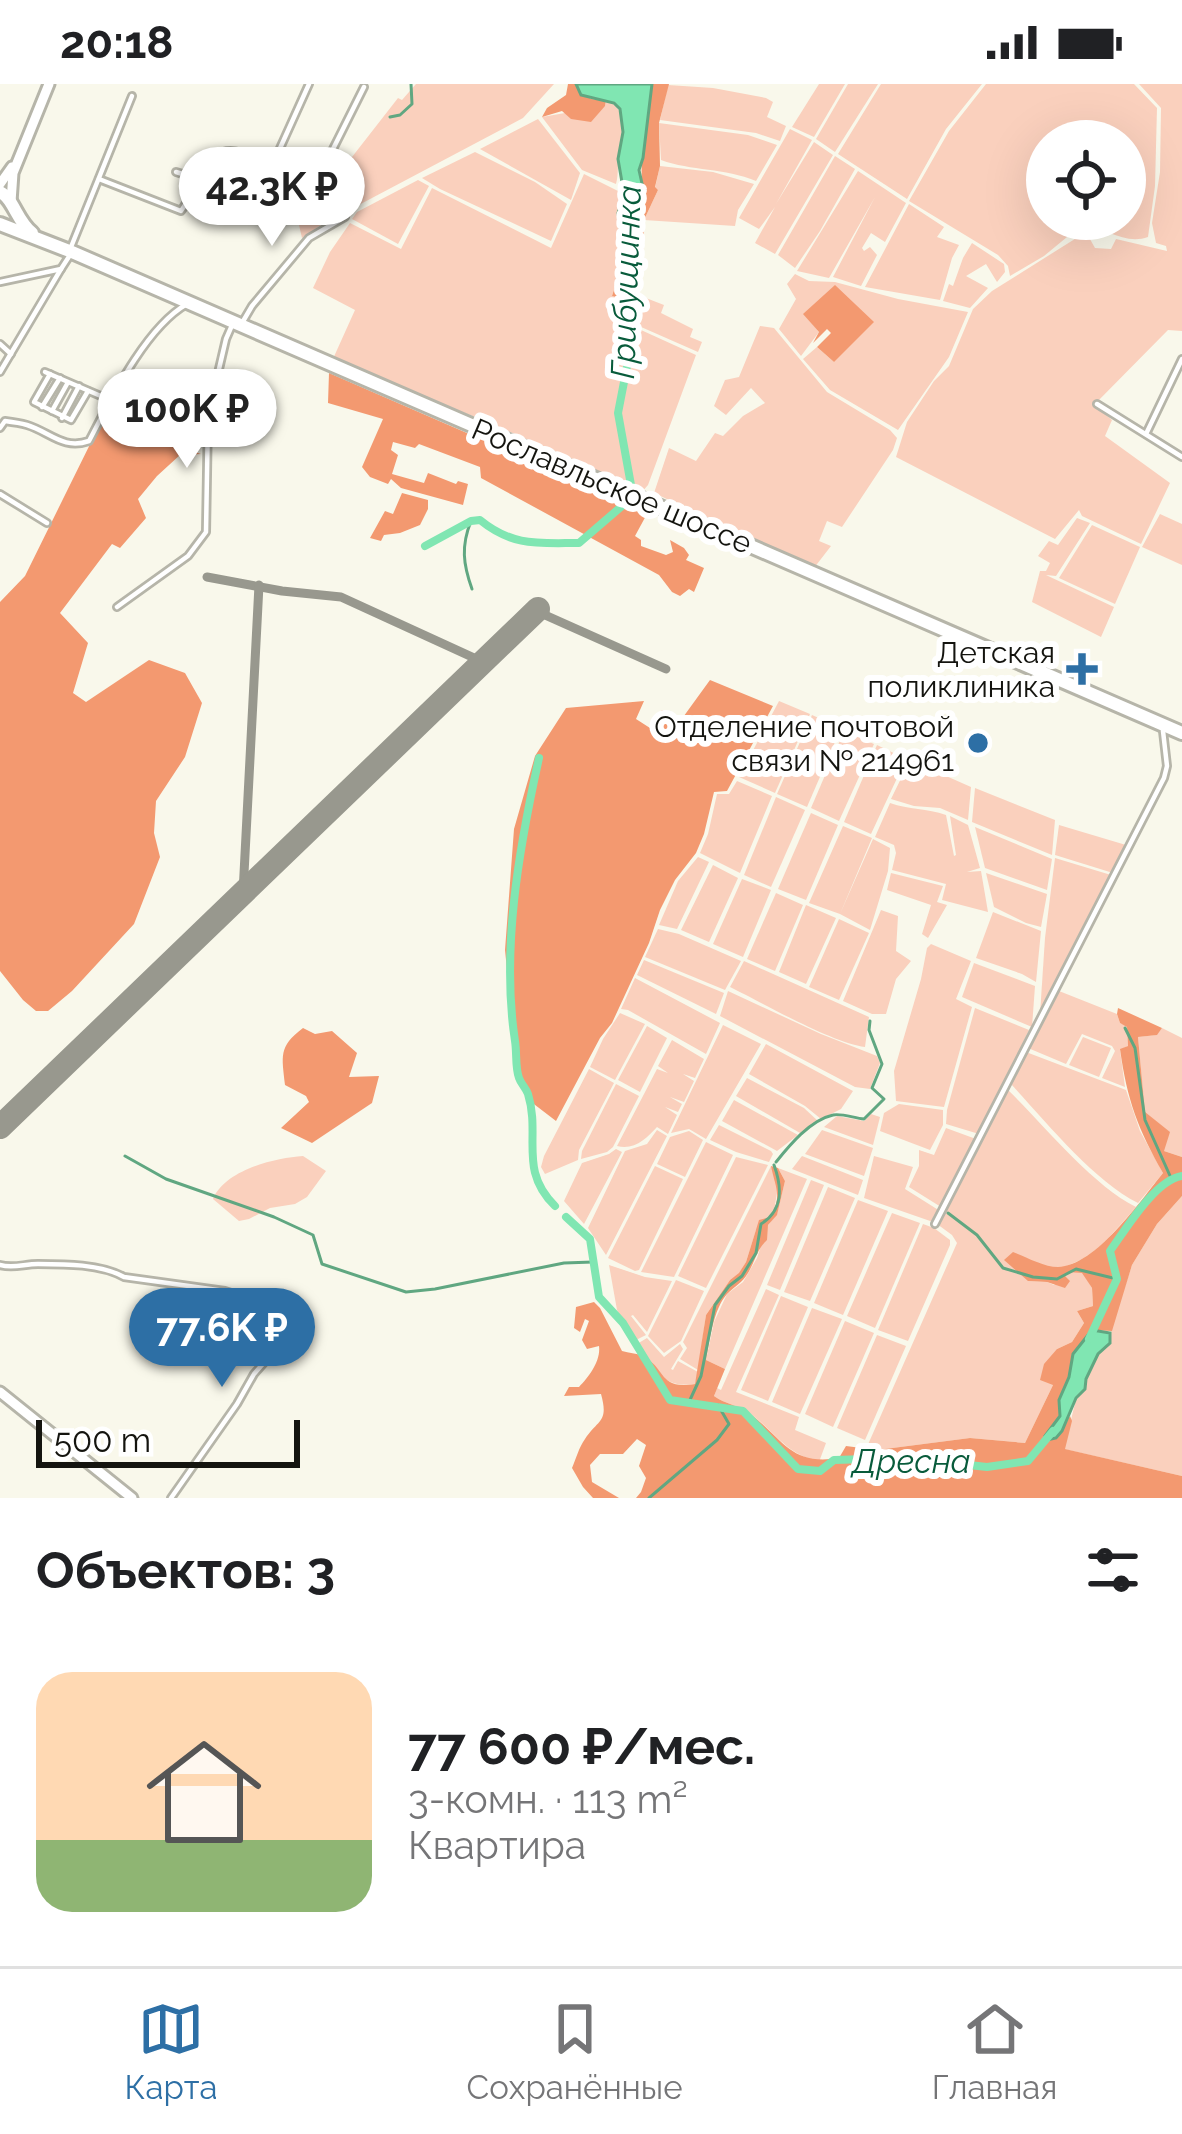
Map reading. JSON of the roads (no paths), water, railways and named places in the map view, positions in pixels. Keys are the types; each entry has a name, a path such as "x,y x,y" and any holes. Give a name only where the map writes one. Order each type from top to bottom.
{"main road":[{"path":"0,223 10,214 6,196 49,84"},
{"path":"6,196 18,158"},
{"name":"Рославльское шоссе","path":"6,196 24,226 43,240"},
{"name":"Рославльское шоссе","path":"0,223 1182,733"},
{"path":"0,1392 132,1498"}],"street":[{"path":"271,167 308,84"},
{"path":"99,179 181,211 219,154 231,149 246,152 312,191 364,87"},
{"path":"0,372 70,252 132,97"},
{"path":"176,172 202,180"},
{"path":"117,607 188,556 206,532 208,416 226,340 310,238 345,217"},
{"path":"0,283 61,269"},
{"path":"0,428 5,421 30,425 67,444 88,442 156,328 187,304"},
{"path":"0,344 11,353"},
{"path":"1146,434 1182,359"},
{"path":"88,391 71,420 34,402 47,373 110,400"},
{"path":"42,407 60,378"},
{"path":"52,411 69,382"},
{"path":"62,418 80,386"},
{"path":"1097,404 1182,457"},
{"path":"0,494 47,523"},
{"path":"934,1225 1164,778 1165,726"},
{"path":"0,1265 110,1269 124,1277 224,1291 250,1299 260,1310 292,1327 254,1374 172,1498"}],"waterway":[{"path":"390,117 412,104 411,84"},
{"name":"Грибущинка","path":"625,270 620,331 630,351 618,413 631,485"},
{"name":"Грибущинка","path":"425,546 480,520 515,539 579,543 622,506"},
{"path":"471,521 464,555 472,589"},
{"name":"Дресна","path":"539,758 514,899 511,1006 518,1074 531,1109 534,1166 544,1193 555,1206"},
{"path":"776,1162 816,1122 836,1115 864,1119 884,1099 872,1088 882,1064 870,1021"},
{"path":"1125,1028 1135,1048 1145,1120 1171,1178"},
{"path":"125,1156 166,1179 313,1235 322,1264 406,1292 564,1263 593,1262"},
{"path":"689,1402 701,1376 715,1305 742,1276 756,1253 761,1224 777,1205 774,1165"},
{"name":"Дресна","path":"1089,1339 1117,1279 1110,1251 1152,1196 1182,1176"},
{"path":"948,1213 977,1235 1003,1268 1033,1277 1057,1279 1076,1269 1117,1279"},
{"name":"Дресна","path":"566,1217 590,1239 599,1297 623,1323 670,1400 743,1411 798,1469 820,1471 834,1460 905,1458 987,1467 1028,1461 1053,1431"},
{"path":"649,1498 729,1424 718,1405"}],"place":[{"name":"Детская поликлиника","path":"1082,669"},
{"name":"Отделение почтовой связи № 214961","path":"978,743"}]}
